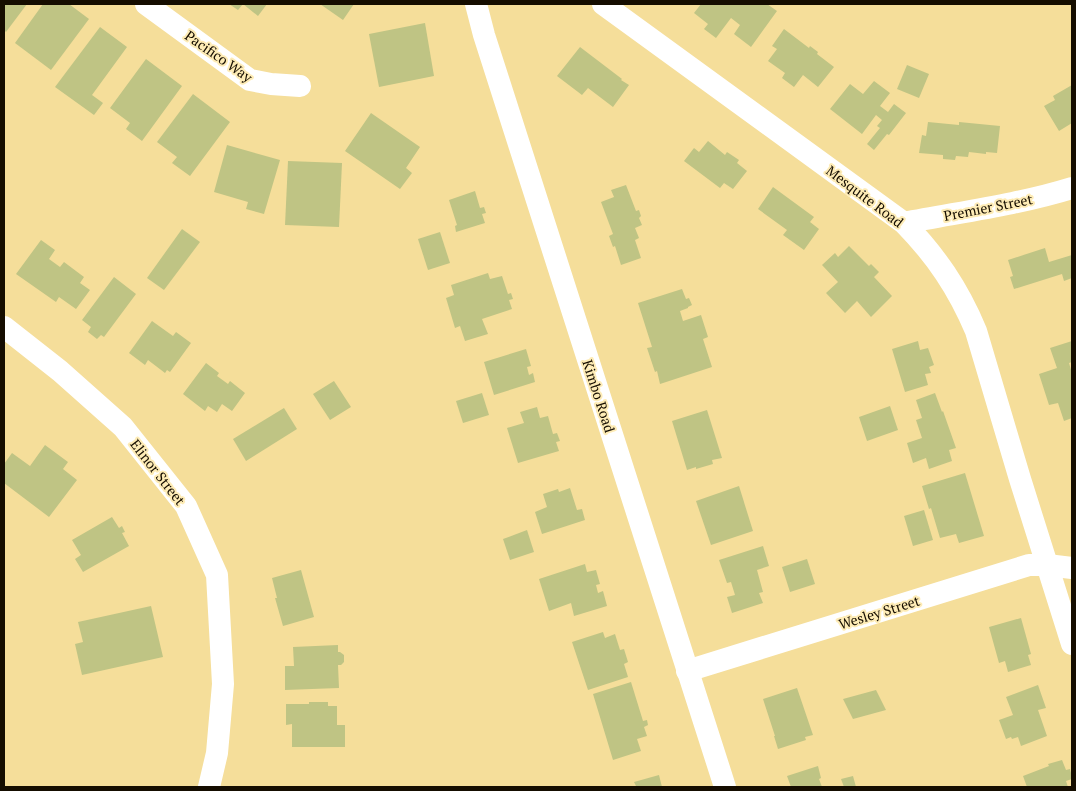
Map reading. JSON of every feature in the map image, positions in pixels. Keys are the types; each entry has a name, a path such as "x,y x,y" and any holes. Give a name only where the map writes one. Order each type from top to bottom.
{"street":[{"name":"Pacifico Way","path":"146,4 250,80 261,83 300,86"},
{"name":"Mesquite Road","path":"603,4 904,223 916,235 944,271 967,310 976,331 1072,644"},
{"name":"Kimbo Road","path":"481,8 484,35 725,787"},
{"name":"Premier Street","path":"904,223 1025,200 1072,188"},
{"name":"Elinor Street","path":"4,327 60,371 123,427 186,506 217,575 223,684 217,753 209,787"},
{"name":"Wesley Street","path":"687,671 1029,565 1072,568"}],"building":[{"path":"4,4 27,4 6,32 4,30"},
{"path":"43,4 69,4 89,19 51,70 15,43"},
{"path":"229,4 243,4 238,10"},
{"path":"243,4 267,4 258,16"},
{"path":"320,4 354,4 343,20"},
{"path":"701,4 767,4 777,11 751,47 734,34 740,25 731,18 716,38 704,29 708,24 694,13"},
{"path":"425,23 434,76 379,87 369,34"},
{"path":"100,27 127,47 92,95 103,103 94,115 55,87"},
{"path":"784,29 809,48 810,46 818,52 817,54 834,67 818,87 803,75 794,87 782,78 785,73 768,61 777,49 772,46"},
{"path":"580,47 629,85 613,107 588,88 582,95 557,76"},
{"path":"146,59 182,86 142,141 126,129 130,123 110,108"},
{"path":"907,65 929,74 919,98 897,89"},
{"path":"874,81 890,93 880,106 888,112 894,104 906,113 889,135 887,134 874,150 867,144 880,128 877,126 882,120 876,115 862,134 830,109 850,84 863,94"},
{"path":"1072,85 1072,123 1059,131 1044,106 1055,100 1053,96"},
{"path":"193,94 230,122 190,176 172,163 177,157 157,142"},
{"path":"371,113 420,147 406,168 412,173 400,189 345,151"},
{"path":"928,122 959,125 959,122 1000,126 997,153 969,152 968,157 956,156 955,160 943,159 943,155 919,153 922,135 926,136"},
{"path":"708,141 725,155 727,152 739,160 737,163 747,171 733,189 724,183 720,188 684,161 694,148 699,152"},
{"path":"227,145 280,160 264,214 246,209 248,202 214,192"},
{"path":"288,161 342,163 339,227 285,225"},
{"path":"626,185 636,211 639,210 641,216 639,218 642,225 635,228 639,238 635,240 641,258 621,265 615,246 613,247 609,236 613,234 601,202 614,197 611,190"},
{"path":"773,187 814,217 810,222 819,229 804,250 783,235 787,230 758,209"},
{"path":"475,191 480,208 484,207 486,213 482,214 485,223 456,232 455,226 457,225 449,200"},
{"path":"182,229 200,242 164,290 147,278"},
{"path":"440,232 450,263 428,270 418,239"},
{"path":"41,240 55,250 49,259 60,267 64,262 84,277 80,283 90,290 76,309 59,297 56,302 16,274"},
{"path":"849,246 869,266 871,264 879,272 874,277 892,296 871,317 857,301 845,313 826,293 838,282 822,265 835,253 838,257"},
{"path":"1045,248 1049,262 1072,255 1072,278 1064,281 1062,274 1014,289 1010,277 1013,276 1008,260"},
{"path":"488,273 490,279 502,276 508,294 511,293 513,299 509,300 512,309 482,319 488,334 465,341 460,326 455,328 446,298 454,295 451,285"},
{"path":"114,277 136,294 104,337 101,335 97,339 88,332 91,327 82,320"},
{"path":"682,289 686,299 689,298 692,305 680,311 683,321 701,315 708,337 703,339 712,367 660,384 657,371 655,372 647,348 652,347 638,303"},
{"path":"152,321 173,336 176,332 191,343 170,372 167,370 165,373 148,360 145,365 129,353"},
{"path":"918,341 920,350 928,348 934,365 929,367 931,373 925,374 928,385 905,392 892,349"},
{"path":"1072,341 1072,362 1069,363 1072,373 1072,418 1064,421 1058,403 1049,405 1039,374 1057,368 1050,348"},
{"path":"526,349 531,366 527,367 529,375 533,373 535,382 494,395 484,362"},
{"path":"206,363 219,373 217,376 228,384 230,381 245,393 232,411 222,404 217,412 208,406 205,411 183,394"},
{"path":"334,381 351,407 330,420 313,394"},
{"path":"482,393 489,415 463,423 456,401"},
{"path":"935,393 956,448 949,450 952,461 929,469 926,458 913,463 907,443 922,438 916,420 922,418 916,400"},
{"path":"890,406 898,430 867,441 859,417"},
{"path":"537,407 540,418 548,416 553,434 557,433 560,441 556,442 559,451 518,463 507,428 524,423 520,412"},
{"path":"284,408 297,429 246,461 233,439"},
{"path":"707,410 722,458 712,460 713,464 687,470 672,421"},
{"path":"45,445 68,462 63,469 77,480 49,517 4,483 4,464 12,453 30,466"},
{"path":"965,473 984,536 959,543 956,534 940,538 922,486"},
{"path":"739,486 753,531 711,545 696,501"},
{"path":"570,488 577,510 582,509 585,520 542,534 535,512 547,507 543,494 558,489 559,492"},
{"path":"924,510 933,540 913,546 904,516"},
{"path":"112,517 119,528 122,526 125,532 122,533 129,546 83,572 75,559 81,555 72,540"},
{"path":"527,530 534,552 510,560 503,539"},
{"path":"763,546 769,566 757,570 763,592 759,593 763,603 732,613 727,597 735,595 731,582 727,583 719,560"},
{"path":"807,559 815,584 790,592 782,567"},
{"path":"585,564 587,572 596,570 600,584 596,585 598,593 603,591 607,606 574,616 571,603 549,611 539,579"},
{"path":"301,570 314,617 283,626 275,598 277,598 272,578"},
{"path":"151,606 163,657 82,675 75,644 83,642 78,622"},
{"path":"1021,618 1031,654 1028,655 1031,665 1008,672 1005,661 999,663 989,627"},
{"path":"603,632 605,638 615,634 620,650 624,649 628,662 624,664 628,677 588,690 572,642"},
{"path":"338,645 338,652 344,655 344,662 338,665 339,688 285,690 285,666 294,666 293,647"},
{"path":"631,682 643,721 647,720 648,725 644,727 647,736 637,739 641,751 613,760 593,694"},
{"path":"1038,685 1046,708 1038,710 1047,736 1021,746 1018,737 1006,739 999,720 1013,715 1006,697"},
{"path":"797,688 813,735 805,737 806,740 778,749 763,699"},
{"path":"876,690 886,710 853,719 843,699"},
{"path":"309,702 328,702 328,706 337,706 337,725 345,725 345,747 292,747 292,724 286,725 286,704 309,704"},
{"path":"1062,760 1066,770 1070,769 1072,777 1072,779 1066,781 1068,787 1027,787 1023,776 1049,766 1048,764"},
{"path":"818,766 822,787 791,787 787,776"},
{"path":"659,775 662,787 632,787 636,786 634,782"},
{"path":"853,776 856,787 844,787 841,779"}]}
